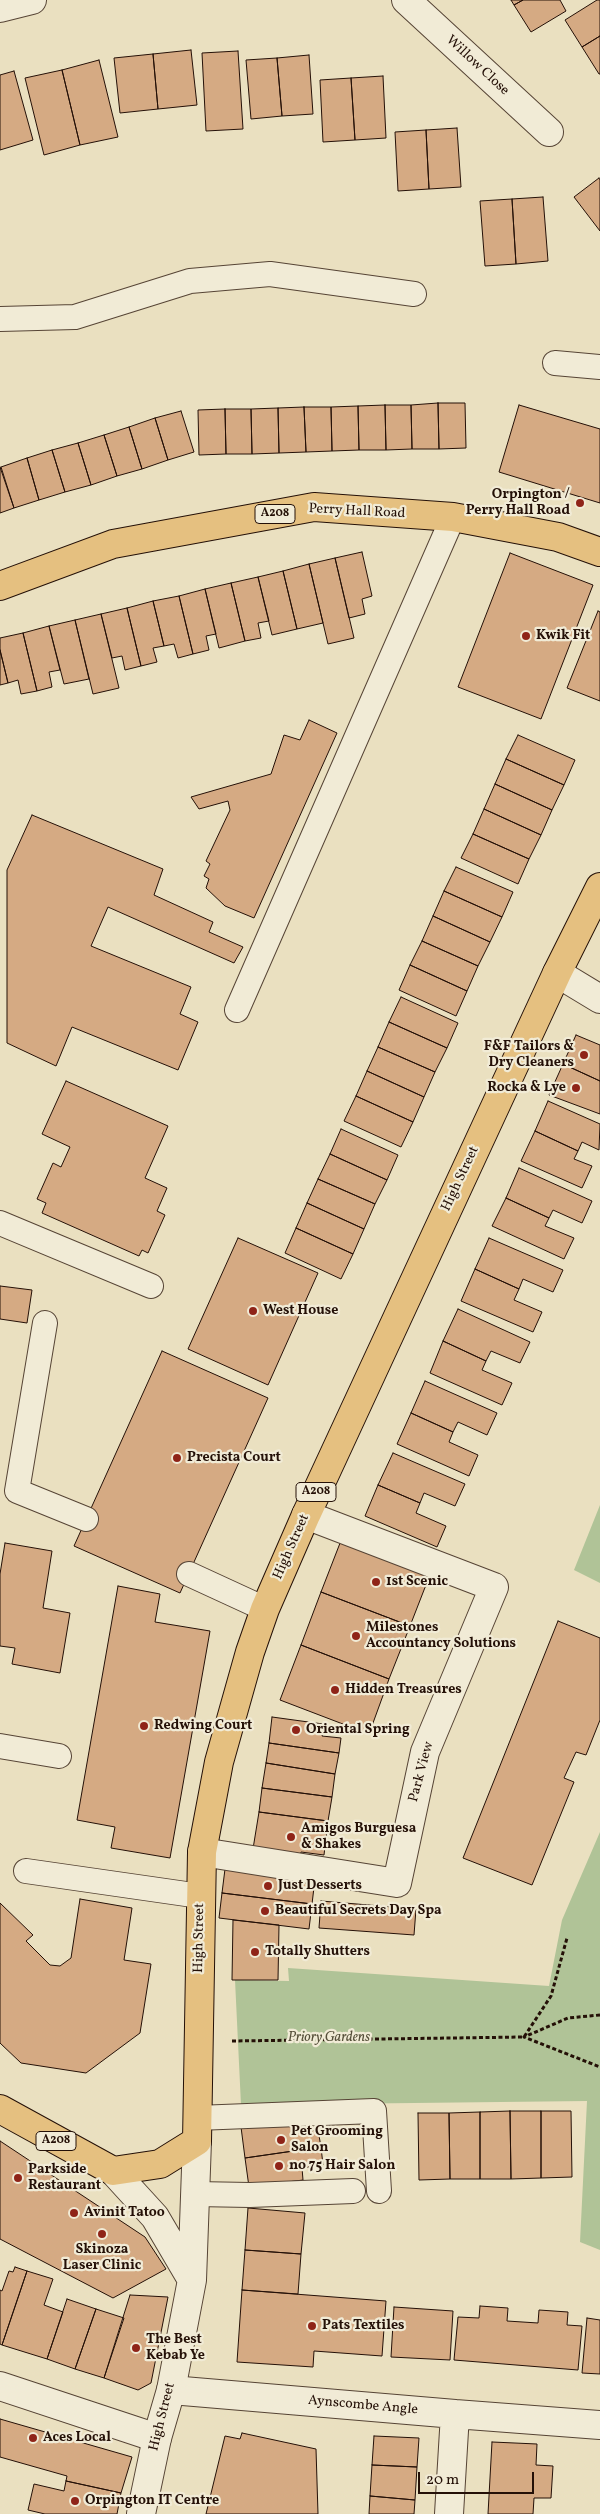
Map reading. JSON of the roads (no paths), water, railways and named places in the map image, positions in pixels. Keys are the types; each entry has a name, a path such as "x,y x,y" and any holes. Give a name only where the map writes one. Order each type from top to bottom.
{"main road":[{"name":"Perry Hall Road","path":"0,586 113,544 314,507 453,517 558,537 600,552"},
{"name":"High Street","path":"197,2129 202,1852 220,1762 250,1652 265,1609 306,1515 556,973 600,887"},
{"name":"A208","path":"0,2109 113,2172"},
{"path":"113,2172 160,2164 197,2129"}],"street":[{"path":"0,8 32,0"},
{"name":"Willow Close","path":"406,0 549,132"},
{"path":"556,973 600,1000"},
{"name":"Park View","path":"202,1852 397,1884 425,1752 494,1587 306,1515"},
{"name":"High Street","path":"142,2514 157,2438 171,2390 192,2280 197,2129"},
{"path":"113,2172 155,2217 192,2280"},
{"path":"0,2386 157,2438"},
{"name":"Aynscombe Angle","path":"171,2390 600,2425"},
{"path":"449,2514 455,2414"}],"lane":[{"path":"0,318 75,317 190,281 270,274 414,294"},
{"path":"555,363 600,367"},
{"path":"237,1010 453,517"},
{"path":"0,1223 151,1286"},
{"path":"45,1323 17,1491 86,1519"},
{"path":"189,1574 265,1609"},
{"path":"0,1746 59,1756"},
{"path":"26,1871 200,1896"},
{"path":"197,2129 374,2111 379,2191"},
{"path":"195,2194 250,2195 353,2191"}],"place":[{"name":"Orpington / Perry Hall Road","path":"580,503"},
{"name":"Kwik Fit","path":"526,636"},
{"name":"F&F Tailors & Dry Cleaners","path":"584,1055"},
{"name":"Rocka & Lye","path":"576,1088"},
{"name":"West House","path":"253,1311"},
{"name":"Precista Court","path":"177,1458"},
{"name":"1st Scenic","path":"376,1582"},
{"name":"Milestones Accountancy Solutions","path":"356,1636"},
{"name":"Hidden Treasures","path":"335,1690"},
{"name":"Redwing Court","path":"144,1726"},
{"name":"Oriental Spring","path":"296,1730"},
{"name":"Amigos Burguesa & Shakes","path":"291,1837"},
{"name":"Just Desserts","path":"268,1886"},
{"name":"Beautiful Secrets Day Spa","path":"265,1911"},
{"name":"Totally Shutters","path":"255,1952"},
{"name":"Pet Grooming Salon","path":"281,2140"},
{"name":"no 75 Hair Salon","path":"279,2166"},
{"name":"Parkside Restaurant","path":"18,2178"},
{"name":"Avinit Tatoo","path":"74,2213"},
{"name":"Skinoza Laser Clinic","path":"102,2234"},
{"name":"Pats Textiles","path":"312,2326"},
{"name":"The Best Kebab Ye","path":"136,2348"},
{"name":"Aces Local","path":"33,2438"},
{"name":"Orpington IT Centre","path":"75,2501"}],"park label":[{"name":"Priory Gardens","path":"329,2038"}]}
